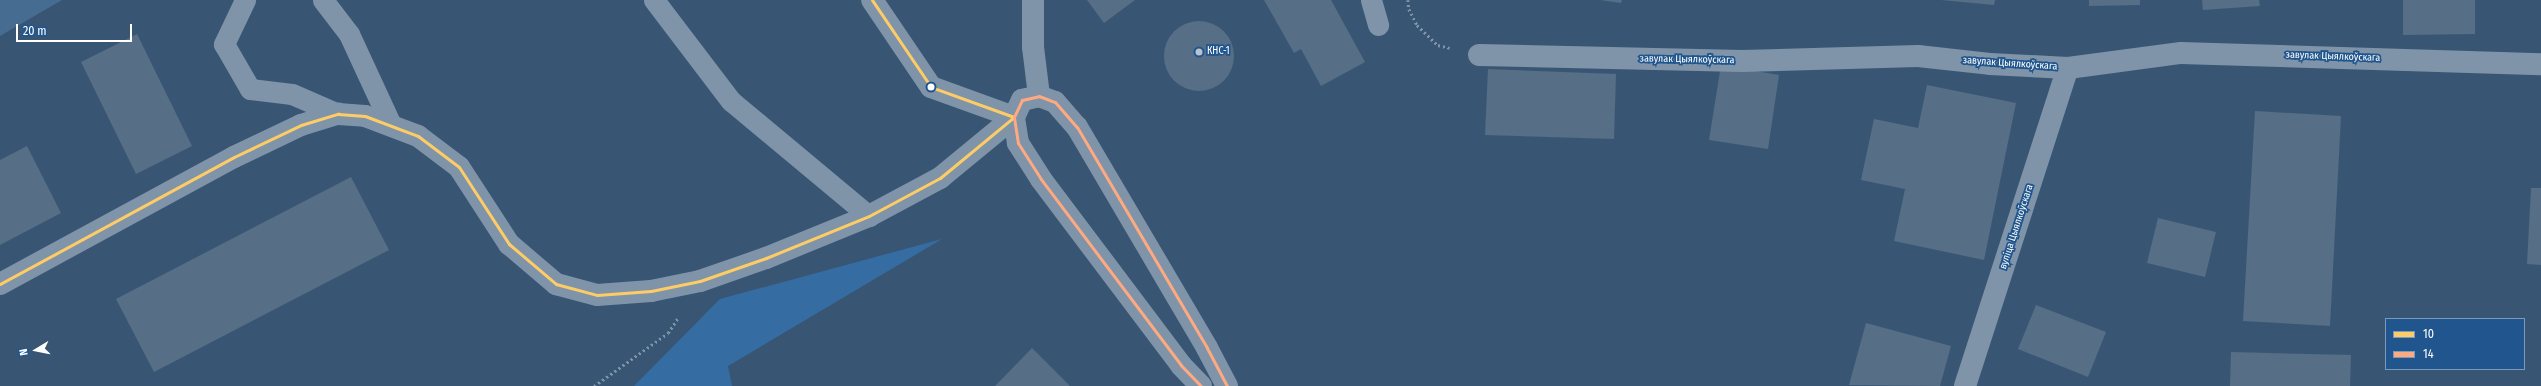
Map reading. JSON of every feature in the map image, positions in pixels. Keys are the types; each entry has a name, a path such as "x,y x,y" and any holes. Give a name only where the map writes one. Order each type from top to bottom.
{"street":[{"path":"872,0 931,87 1014,117"},
{"path":"1033,0 1033,47 1039,96"},
{"name":"завулак Цыялкоўскага","path":"1479,54 1742,61 1918,56 1990,64 2068,68 2181,53 2541,64"},
{"name":"вуліца Цыялкоўскага","path":"1965,386 2068,68"},
{"path":"0,284 234,157 300,125 338,114 365,116 418,136 459,167 510,244 556,284 597,295 651,291 700,281 766,258 868,216 940,178 1014,117 1022,100 1039,96 1056,102 1077,127 1228,386"},
{"path":"1014,117 1018,143 1041,179 1181,365 1201,386"}],"lane":[{"path":"245,0 224,44 250,89 292,94 338,114"},
{"path":"323,0 349,34 391,125"},
{"path":"654,0 731,101 868,216"},
{"path":"1371,0 1378,25"}],"path":[{"path":"1408,0 1409,9 1417,25 1438,45 1479,54"},
{"path":"594,386 668,333 700,281"}],"shaded area":[{"path":"0,0 62,0 0,36"},
{"path":"942,239 728,366 732,386 634,386 720,299"}],"building":[{"path":"1087,0 1135,0 1104,23"},
{"path":"1264,0 1331,0 1365,62 1321,86 1301,49 1294,53"},
{"path":"1600,0 1622,0 1621,3"},
{"path":"1941,0 1995,0 1994,5"},
{"path":"2089,0 2140,0 2140,5 2089,6"},
{"path":"2202,0 2259,0 2260,6 2203,10"},
{"path":"2403,0 2475,0 2475,34 2403,35"},
{"name":"КНС-1","path":"1199,21 1212,24 1224,31 1231,43 1234,56 1231,69 1224,81 1212,88 1199,91 1186,88 1174,81 1167,69 1164,56 1167,43 1174,31 1186,24"},
{"path":"137,34 192,146 136,174 81,62"},
{"path":"1721,65 1779,75 1768,149 1709,140"},
{"path":"1488,69 1616,74 1614,139 1485,135"},
{"path":"1927,85 2016,103 1984,260 1894,241 1905,189 1861,180 1874,119 1918,128"},
{"path":"2255,111 2341,116 2330,326 2243,321"},
{"path":"27,146 61,213 0,245 0,160"},
{"path":"351,177 389,250 154,372 116,299"},
{"path":"2531,188 2541,188 2541,265 2527,264"},
{"path":"2158,218 2216,232 2205,277 2147,263"},
{"path":"2036,305 2106,332 2088,377 2018,349"},
{"path":"1866,323 1951,346 1940,386 1849,385"},
{"path":"1032,348 1070,386 995,386"},
{"path":"2231,352 2351,355 2350,386 2230,386"}],"transit line":[{"name":"10","path":"0,284 234,157 301,125 338,114 365,116 418,136 459,167 509,244 556,284 597,295 651,291 700,281 766,258 869,216 940,178 1014,117 931,87 872,0"},
{"name":"14","path":"1201,386 1181,365 1041,179 1018,143 1014,117 1022,100 1039,96 1055,102 1077,127 1207,348 1227,386"}],"place":[{"name":"КНС-1","path":"1199,52"}]}
